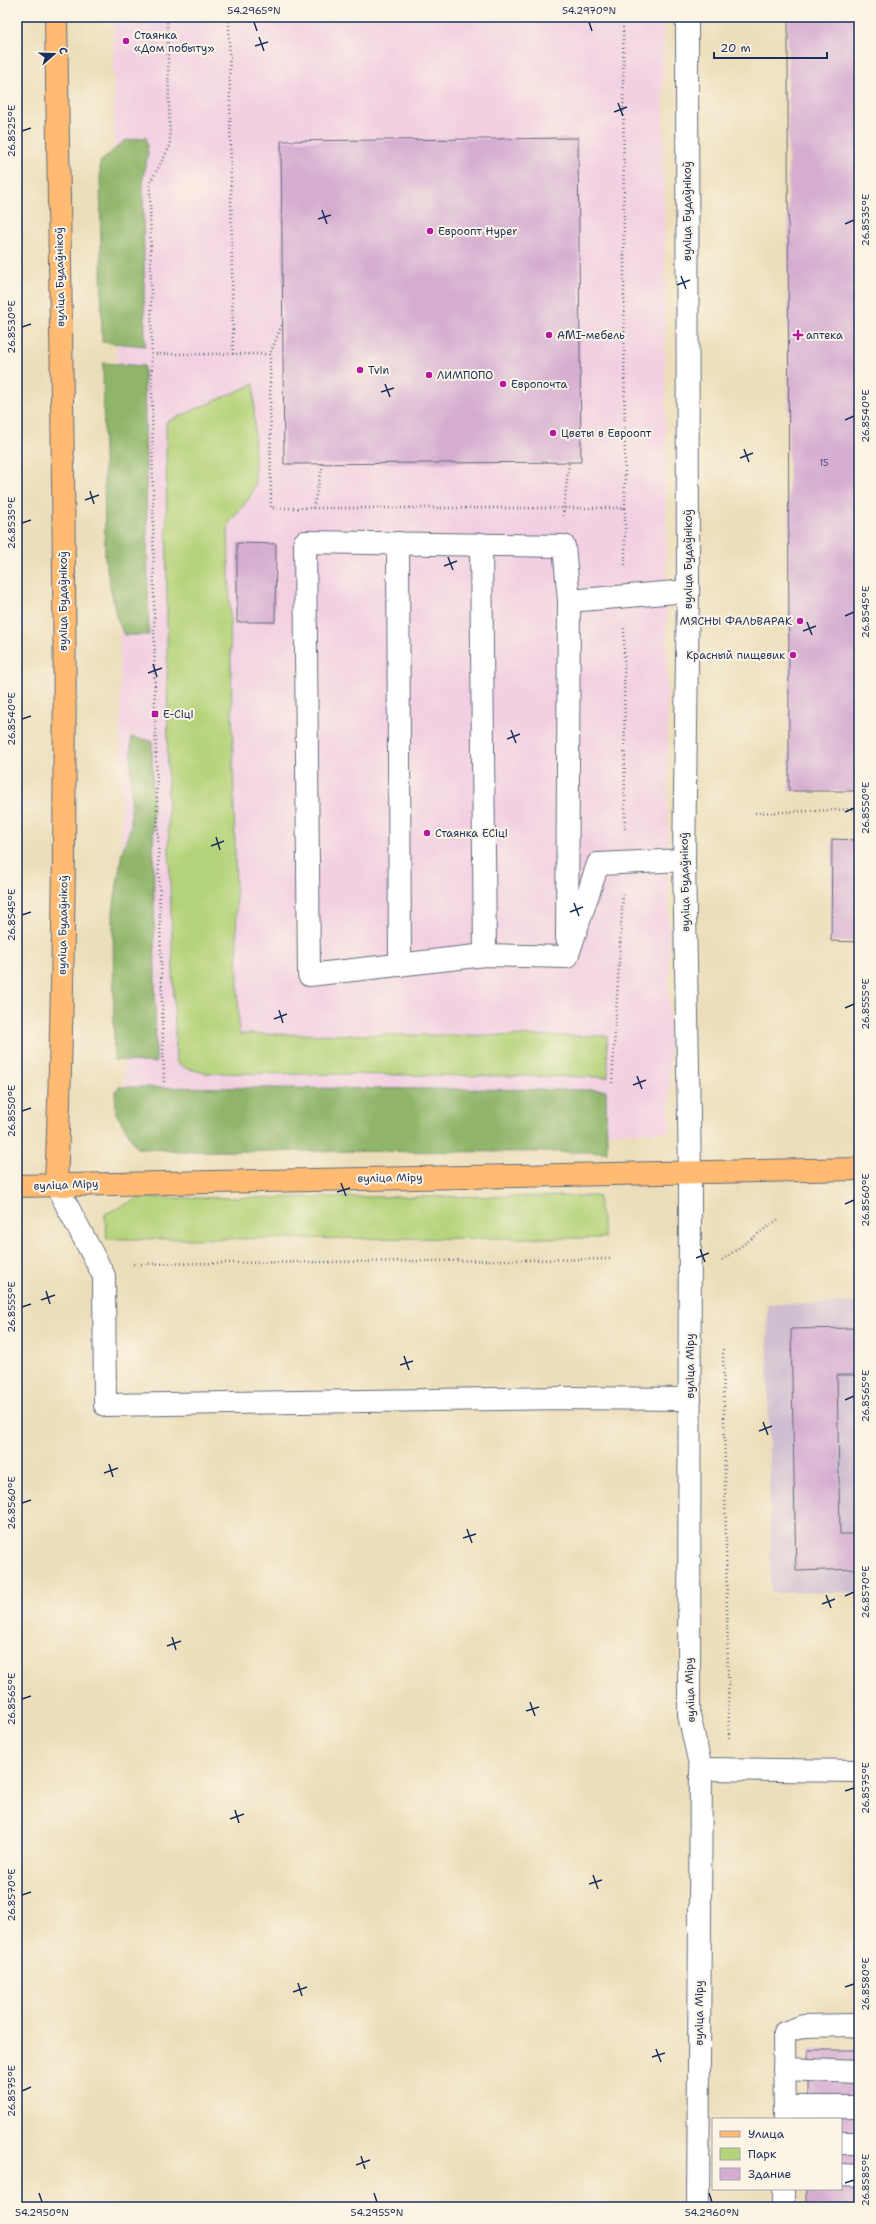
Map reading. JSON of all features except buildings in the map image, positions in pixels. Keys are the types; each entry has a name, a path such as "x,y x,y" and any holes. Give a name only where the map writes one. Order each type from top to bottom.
{"main road":[{"name":"вуліца Будаўнікоў","path":"56,17 62,363 64,817 61,1062 56,1185"},
{"name":"вуліца Міру","path":"17,1186 859,1169"}],"street":[{"name":"вуліца Будаўнікоў","path":"687,17 688,591 684,860 690,1172"},
{"path":"305,542 564,546 568,601 567,957 486,955 309,975 305,542"},
{"path":"398,543 400,965"},
{"path":"481,544 486,955"},
{"path":"568,601 688,591"},
{"path":"567,957 598,864 684,860"},
{"name":"вуліца Міру","path":"690,1172 689,1714 701,1769 698,2207"},
{"path":"56,1185 104,1276 105,1405 562,1398 690,1399"},
{"path":"701,1769 859,1772"},
{"path":"859,2028 852,2025 803,2026 784,2033 785,2113 859,2107"},
{"path":"784,2069 859,2072"},
{"path":"842,2143 859,2143"},
{"path":"842,2176 859,2176"},
{"path":"783,2190 783,2207"}],"path":[{"path":"164,1082 155,714 150,183 170,146 167,17"},
{"path":"229,17 233,354"},
{"path":"612,1083 625,862 623,17"},
{"path":"283,322 270,354 271,508 625,508"},
{"path":"152,354 270,354"},
{"path":"564,546 563,509 569,462"},
{"path":"305,542 323,464"},
{"path":"755,813 859,809"},
{"path":"722,1266 722,1258 780,1218"},
{"path":"97,1264 613,1259"},
{"path":"723,1346 730,1769"}],"shaded area":[{"path":"113,17 663,17 670,1132 125,1137"},
{"path":"859,1303 859,1592 771,1593 767,1304"}],"green space":[{"path":"17,17 23,343 17,343"},
{"path":"146,137 148,154 143,179 145,346 102,342 100,162 124,141"},
{"path":"103,363 144,366 149,635 124,635 116,616 105,558"},
{"path":"254,384 255,484 250,497 228,525 239,1034 607,1036 608,1077 205,1073 183,1067 176,1061 168,819 166,422"},
{"path":"131,737 152,741 156,1063 114,1060 113,911 122,852 131,825"},
{"path":"119,1087 606,1090 607,1152 179,1151 137,1148 116,1113 115,1091"},
{"path":"598,1196 605,1238 107,1239 105,1214 139,1198"}],"place":[{"name":"Стаянка «Дом побыту»","path":"126,41"},
{"name":"Евроопт Hyper","path":"430,231"},
{"name":"AMI-мебель","path":"549,335"},
{"name":"аптека","path":"798,335"},
{"name":"Tvin","path":"360,370"},
{"name":"ЛИМПОПО","path":"429,375"},
{"name":"Европочта","path":"503,384"},
{"name":"Цветы в Евроопт","path":"553,433"},
{"name":"МЯСНЫ ФАЛЬВАРАК","path":"800,621"},
{"name":"Красный пищевик","path":"793,655"},
{"name":"Е-Сіці","path":"155,714"},
{"name":"Стаянка ЕСіці","path":"427,833"}]}
